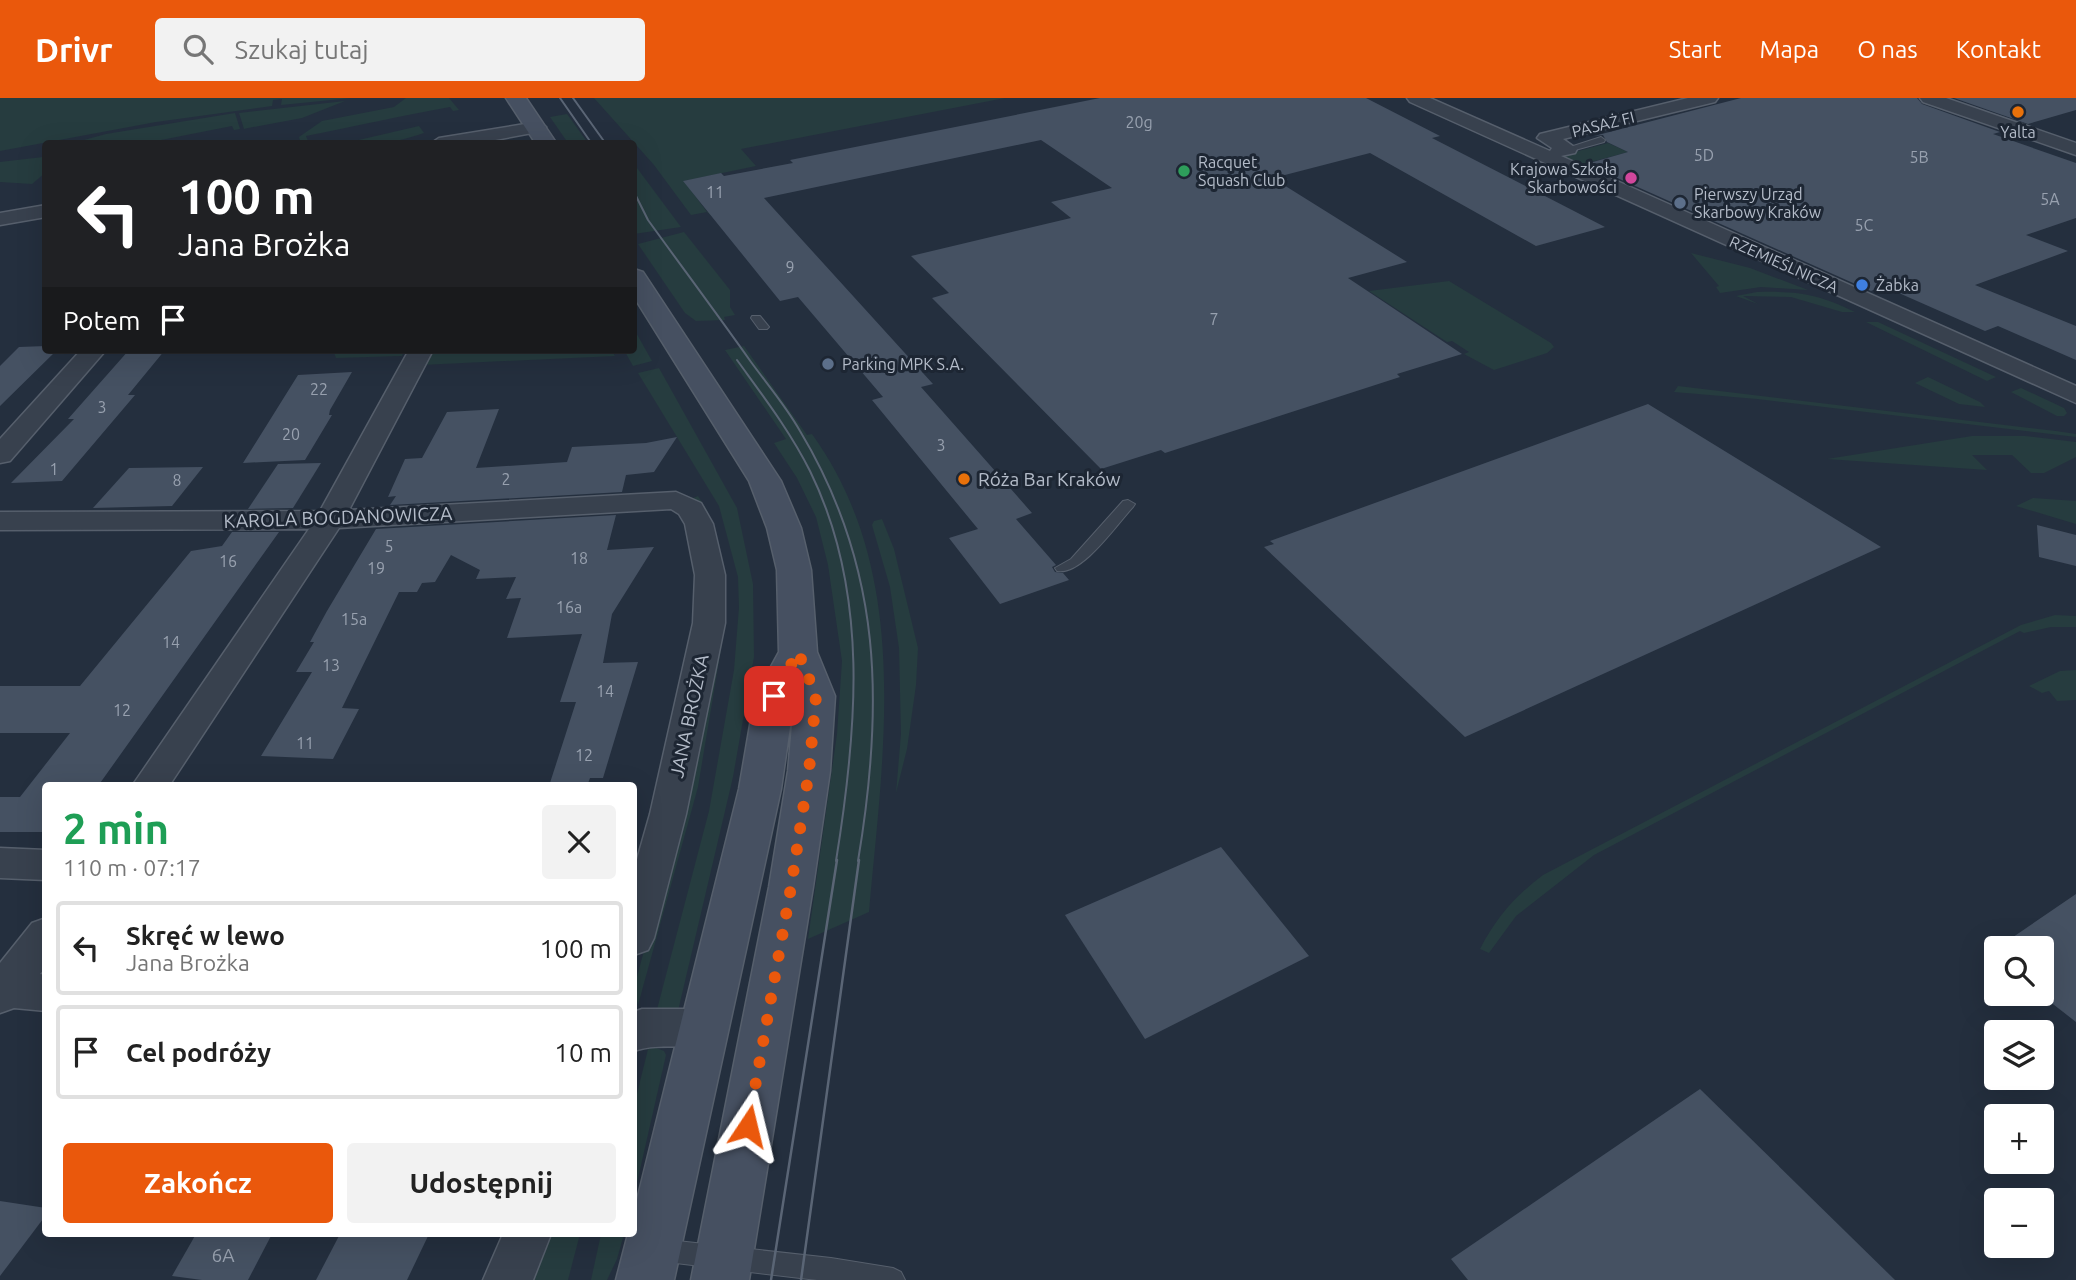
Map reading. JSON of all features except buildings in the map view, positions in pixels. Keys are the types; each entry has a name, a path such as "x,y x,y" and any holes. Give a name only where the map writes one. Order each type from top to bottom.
{"main road":[{"path":"516,98 542,135"},
{"path":"637,282 765,481 784,528 794,570 798,652 816,696 809,771 791,887 722,1269"},
{"path":"649,1265 760,789 774,696 798,652"}],"street":[{"name":"RZEMIEŚLNICZA","path":"1416,98 2076,395"},
{"name":"PASAŻ FI","path":"1569,149 1546,138 1709,98"},
{"path":"1929,98 2076,149"},
{"path":"485,140 542,135"},
{"name":"PASAŻ FI","path":"1543,156 1569,149"},
{"path":"0,219 42,212"},
{"path":"0,455 90,354"},
{"path":"153,782 330,520 419,354"},
{"name":"KAROLA BOGDANOWICZA","path":"0,522 330,520 676,500"},
{"name":"JANA BROŻKA","path":"637,927 668,814 709,623 709,575 699,524 691,509 676,500"},
{"path":"0,863 42,865"},
{"path":"3,992 42,939"},
{"path":"3,992 42,993"},
{"path":"637,1030 642,1028 706,1028"},
{"path":"508,1280 526,1237"}],"lane":[{"path":"1569,149 1601,140"},
{"path":"1062,568 1076,562 1128,504"},
{"path":"649,1265 831,1270 893,1280"}],"green space":[{"path":"0,98 351,98 281,105 282,99 273,100 272,106 156,122 59,140 42,140 42,143 0,151"},
{"path":"406,98 449,98 459,110 453,111 450,107 306,136 308,140 300,140 299,137 322,121 394,107"},
{"path":"594,98 1005,98 741,149 756,166 684,181 707,212 691,215 637,146 637,140 632,140"},
{"path":"345,101 302,118 244,129 239,113"},
{"path":"235,113 240,129 234,130 232,126 161,140 84,140"},
{"path":"567,114 586,140 566,140 550,117"},
{"path":"419,126 424,133 400,140 359,140"},
{"path":"1608,143 1628,152 1580,165 1560,156"},
{"path":"42,157 42,176 32,184 0,182 0,162"},
{"path":"637,168 681,227 637,234"},
{"path":"747,204 715,219 707,212"},
{"path":"684,232 730,290 730,307 735,315 724,317 725,320 696,321 685,313 638,244"},
{"path":"1691,253 1750,268 1808,290 1761,287 1720,293 1716,287 1719,286"},
{"path":"1449,281 1554,347 1547,353 1494,370 1464,354 1469,352 1452,341 1447,342 1369,291"},
{"path":"1757,292 1808,295 1855,312 1842,312 1791,297 1743,296 1758,304 1736,296"},
{"path":"1866,322 1878,322 1996,377 1987,381"},
{"path":"637,334 652,361 633,366 626,354 637,354"},
{"path":"744,346 807,435 812,434 844,488 865,545 878,605 884,666 884,727 869,912 808,939 837,734 842,661 828,565 816,517 797,478 774,443 786,439 725,350"},
{"path":"334,354 403,354 402,356 336,358"},
{"path":"430,354 615,356 421,365"},
{"path":"659,368 737,508 753,584 754,657 733,777 678,1011 655,1017 709,811 734,670 739,607 738,577 719,506 638,373"},
{"path":"1928,377 1985,407 1959,404 1915,383"},
{"path":"1678,386 2056,431 2076,434 2076,437 1757,399 1674,392"},
{"path":"2021,388 2064,408 2067,413 2057,416 2011,392"},
{"path":"1972,436 2025,436 2076,442 2076,457 2044,473 2031,473 2012,455 1972,455 1987,470 1827,459"},
{"path":"698,496 707,510 717,541 724,593 724,631 698,787 638,1005 637,977 694,764 715,640 686,501"},
{"path":"2033,498 2076,501 2076,524 2016,506"},
{"path":"882,519 894,549 918,648 907,749 896,793 901,734 899,648 890,587 872,525 874,521"},
{"path":"2055,615 2076,616 2076,627 2051,627 2024,633 2020,631 1594,855 1516,916 1489,953 1480,949 1507,908 1543,875 2021,625"},
{"path":"2076,670 2076,700 2057,701 2049,691 2042,693 2029,686 2060,671"},
{"path":"649,1045 664,1051 666,1055 637,1183 637,1094"},
{"path":"539,1237 579,1237 568,1280 522,1280"},
{"path":"600,1237 623,1237 607,1280 591,1280"}],"tram line":[{"path":"560,98 589,140"},
{"path":"573,98 603,140"},
{"path":"637,198 648,220 795,422 827,483 848,535 862,587 870,640 873,693 872,748 858,861"},
{"path":"737,360 785,428 810,471 829,517 842,565 850,614 853,713 836,861"},
{"path":"771,1280 837,860"},
{"path":"801,1280 859,860"}],"place":[{"name":"Yalta","path":"2018,112"},
{"name":"Racquet Squash Club","path":"1184,171"},
{"name":"Krajowa Szkoła Skarbowości","path":"1631,178"},
{"name":"Pierwszy Urząd Skarbowy Kraków","path":"1680,203"},
{"name":"Żabka","path":"1862,285"},
{"name":"Parking MPK S.A.","path":"828,364"},
{"name":"Róża Bar Kraków","path":"964,479"}],"route":[{"path":"748,1126 809,771 816,696 798,652 774,696"}]}
